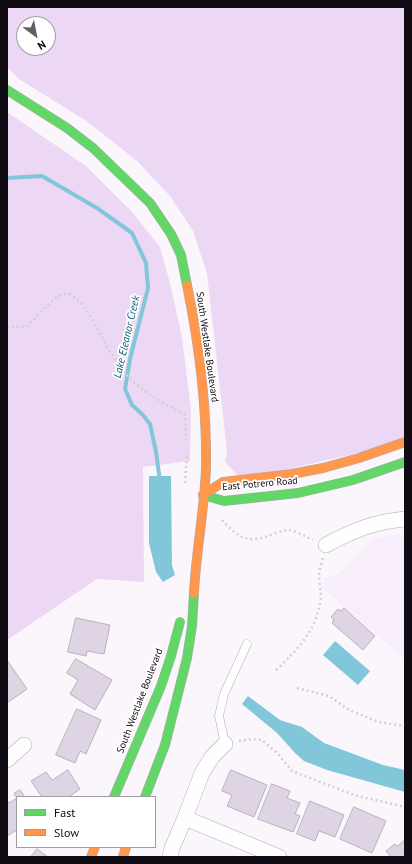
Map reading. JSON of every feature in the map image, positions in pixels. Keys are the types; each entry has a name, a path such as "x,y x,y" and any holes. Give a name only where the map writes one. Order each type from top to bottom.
{"main road":[{"name":"South Westlake Boulevard","path":"7,90 16,98 67,128 93,148 150,203 171,234 181,255 196,333 204,403 206,466 192,626 178,696 164,745 145,796"},
{"name":"East Potrero Road","path":"203,495 223,482 292,474 322,468 359,458 405,442"},
{"name":"East Potrero Road","path":"203,495 224,501 298,493 353,480 405,462"},
{"name":"South Westlake Boulevard","path":"114,796 160,686 171,656 179,625 194,590"}],"street":[{"path":"326,545 352,532 385,521 405,519"},
{"path":"170,857 172,848 202,773 212,757 225,744"},
{"path":"7,760 24,745"},
{"path":"185,818 279,857"}],"lane":[{"path":"225,744 219,716 224,694 247,644"}],"path":[{"path":"7,328 16,326 26,327 56,296 65,293 72,295 88,311 123,372 152,396 184,415 186,445"},
{"path":"185,489 187,452"},
{"path":"222,520 235,533 244,539 261,539 287,530 302,535"},
{"path":"276,670 301,645 311,630 317,615 321,596 319,574 326,545"},
{"path":"297,688 329,696 349,710 379,722 405,726"},
{"path":"252,739 262,740 292,771 354,795 405,807"}],"shaded area":[{"path":"7,7 405,7 405,442 241,480 225,461 227,451 207,273 193,231 170,196 137,161 88,122 19,79 7,67"},
{"path":"7,112 86,166 133,213 160,247 182,337 191,409 190,461 143,467 144,582 97,579 7,640"},
{"path":"389,535 405,535 405,659 323,588 324,578 334,576 344,569 372,540"}],"water":[{"path":"149,476 171,476 172,565 175,575 163,582 156,572 149,543"},
{"path":"335,641 370,671 358,685 323,655"},
{"path":"248,696 280,720 302,727 324,743 383,765 405,770 405,792 327,770 304,761 277,733 242,704"}],"building":[{"path":"344,608 375,636 363,650 332,623 334,620 331,617 338,609 341,611"},
{"path":"76,618 110,625 104,654 87,651 86,656 68,652"},
{"path":"76,659 112,680 95,710 70,694 78,680 67,673"},
{"path":"7,660 27,689 7,703"},
{"path":"77,709 101,720 86,754 80,751 75,763 56,755"},
{"path":"68,770 80,789 70,796 41,796 31,781 46,772 52,780"},
{"path":"231,770 267,785 254,817 227,806 232,795 222,791"},
{"path":"272,784 290,791 287,798 300,803 295,814 300,816 293,832 258,819"},
{"path":"20,790 24,796 16,797 14,794"},
{"path":"16,799 16,831 7,836 7,801 9,803"},
{"path":"310,801 344,815 335,837 319,831 315,841 297,834"},
{"path":"354,807 386,821 372,853 340,839"},
{"path":"405,840 405,857 391,857 386,851 395,844 397,846"},
{"path":"37,849 48,857 31,857"}],"waterway":[{"name":"Lake Eleanor Creek","path":"7,178 42,176 97,208 132,233 146,263 148,288 130,359 125,389 132,405 150,424 160,481"}],"traffic: fast":[{"path":"7,90 67,128 93,148 150,203 171,234 181,255 187,285"},
{"path":"203,495 224,501 298,493 353,480 405,462"},
{"path":"145,796 165,745 187,658 192,626 194,593"},
{"path":"114,796 161,686 180,622"}],"traffic: slow":[{"path":"187,285 204,397 206,443 205,482 194,593"},
{"path":"203,495 223,482 292,474 323,468 359,458 405,442"},
{"path":"91,857 95,848"},
{"path":"123,857 126,848"}]}
